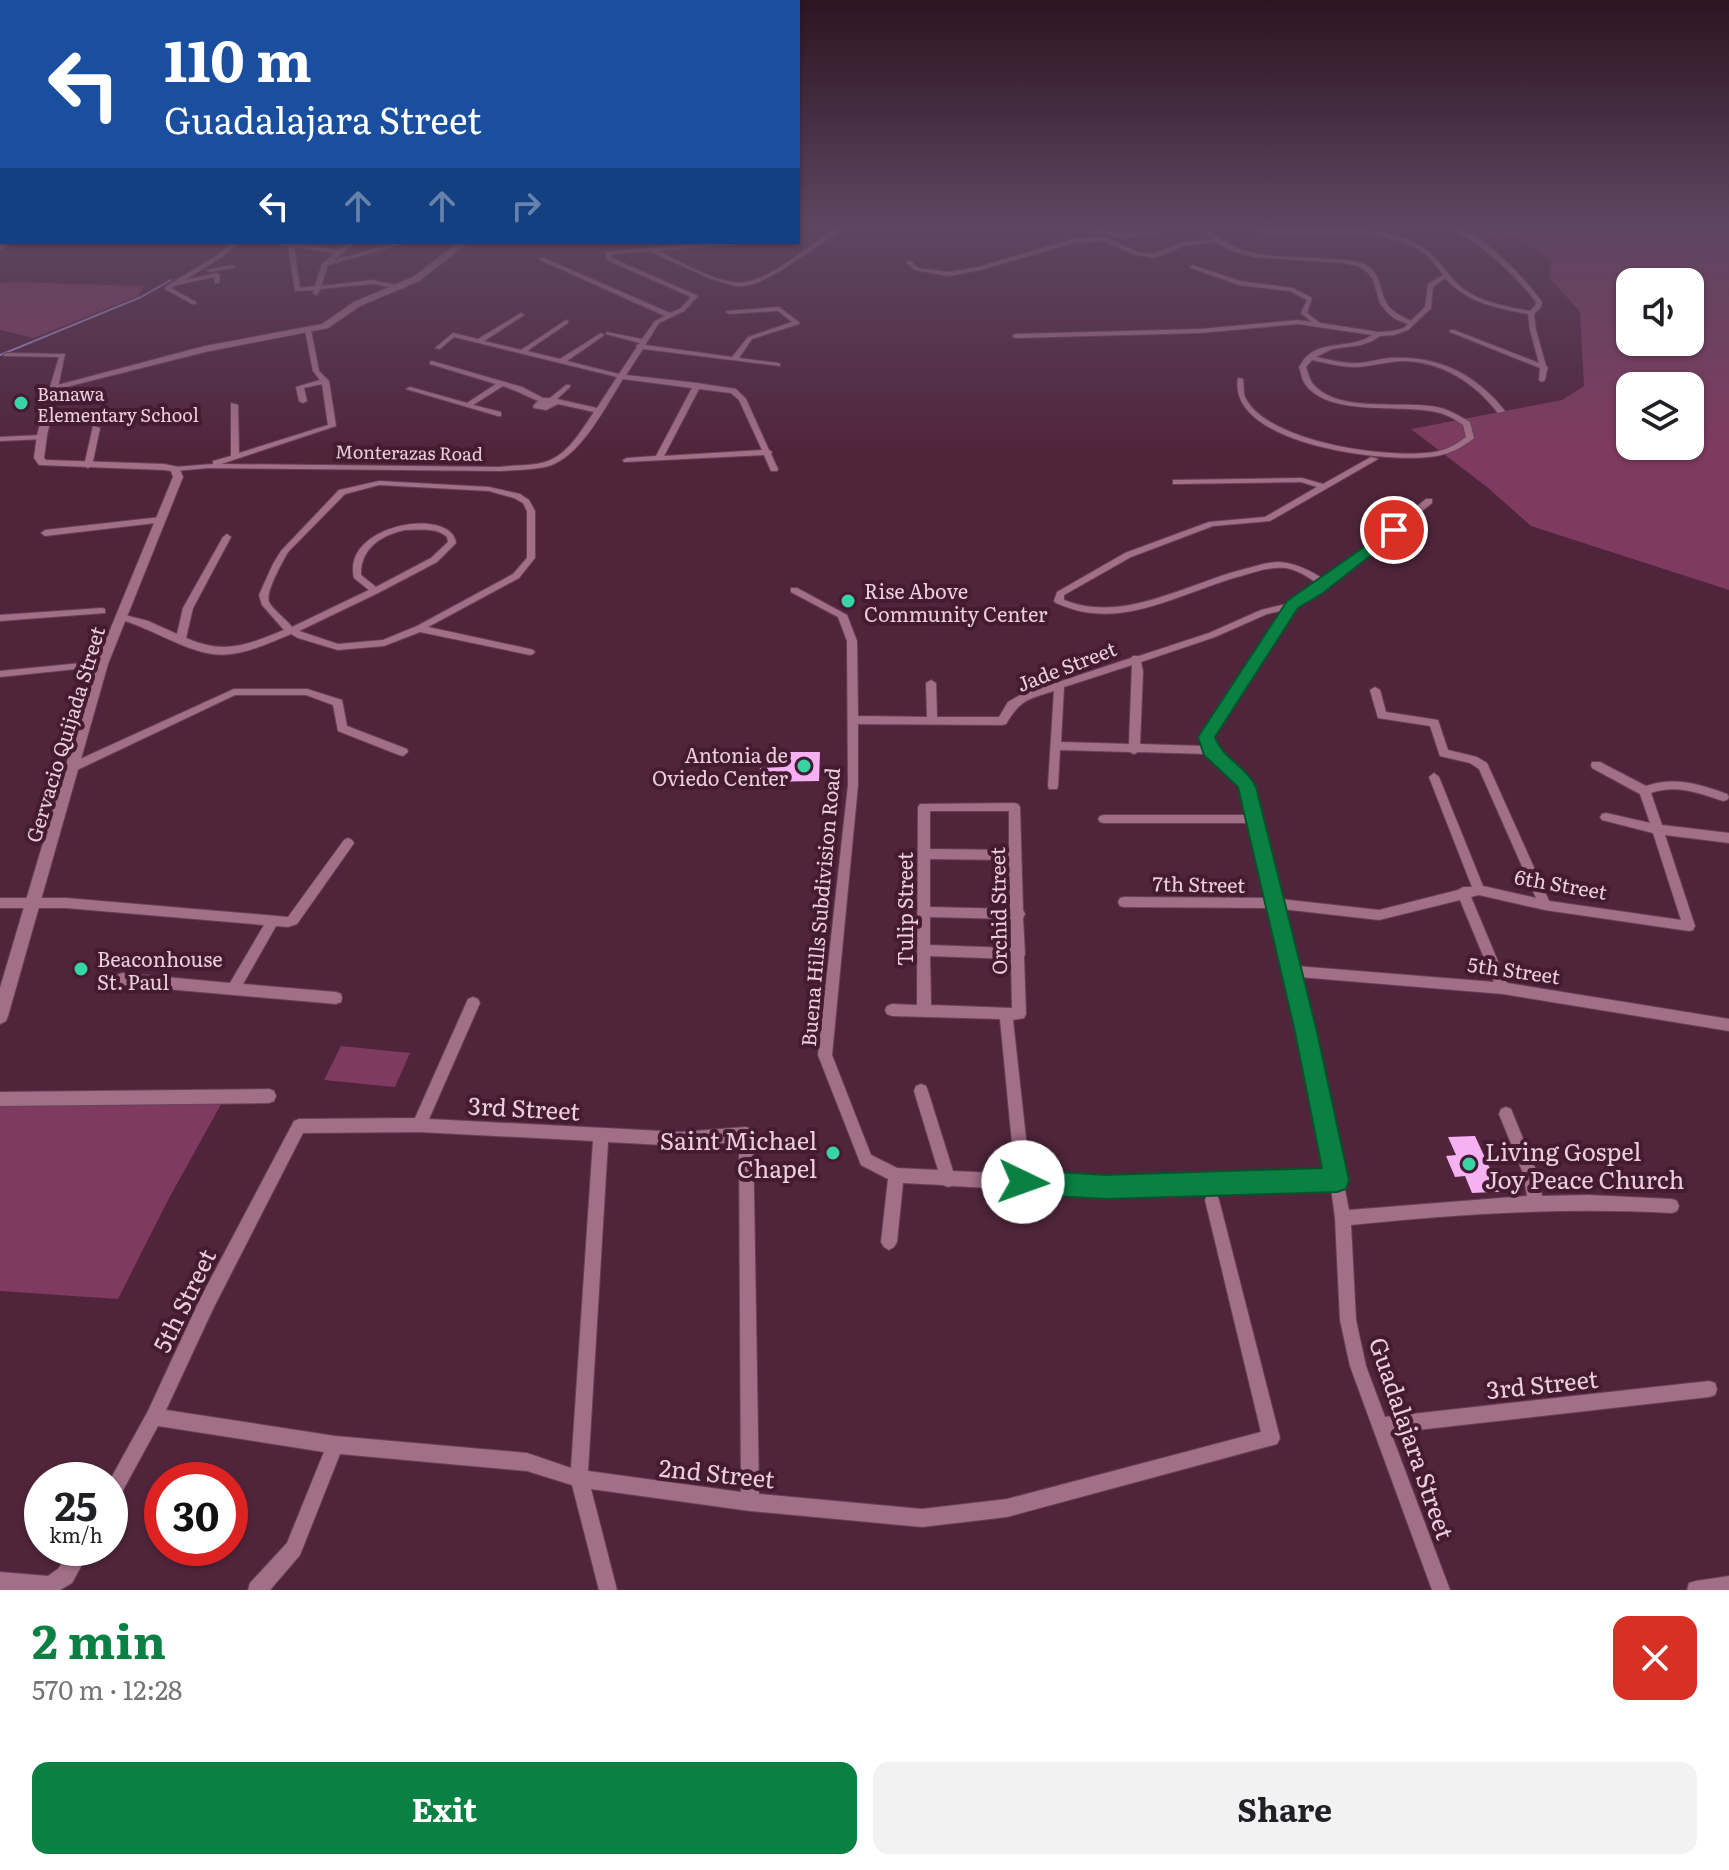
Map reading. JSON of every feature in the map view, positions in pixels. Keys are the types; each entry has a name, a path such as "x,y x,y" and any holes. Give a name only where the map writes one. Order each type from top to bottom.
{"street":[{"path":"54,387 205,349 308,330 332,323 364,301"},
{"path":"637,301 670,316"},
{"name":"Monterazas Road","path":"175,469 208,466 500,469 545,465 563,457 581,437 607,393 657,322 682,310 690,301"},
{"path":"1309,301 1304,313 1317,323"},
{"path":"1381,301 1389,313 1413,324"},
{"path":"1015,336 1200,331 1268,322 1317,323 1378,334 1402,331 1413,324 1428,308 1428,301"},
{"path":"1485,301 1531,313"},
{"path":"1531,313 1538,307 1538,301"},
{"path":"729,312 779,309 797,323 750,338 734,359"},
{"path":"1531,313 1532,332 1545,368 1542,380"},
{"path":"481,340 521,315"},
{"path":"523,351 566,322"},
{"path":"208,466 332,426 325,381 316,371 308,330"},
{"path":"1452,331 1545,368"},
{"path":"562,361 604,334 640,344 778,365"},
{"path":"1240,379 1241,396 1262,419 1290,435 1317,444 1387,454 1438,454 1470,438 1467,424 1439,410 1364,406 1324,396 1313,390 1303,375 1302,367 1309,357 1323,349 1369,341 1378,334"},
{"path":"438,348 453,335 620,376 733,391 740,395 774,469"},
{"path":"6,355 63,355 41,437 39,458 43,463 175,469"},
{"path":"1309,357 1356,365 1405,360 1445,367 1475,382 1489,394 1501,411"},
{"path":"432,363 502,384 542,405 596,412"},
{"path":"303,401 300,387 325,381"},
{"path":"468,405 502,384"},
{"path":"659,458 697,385"},
{"path":"531,413 553,401 568,386"},
{"path":"410,389 498,414"},
{"path":"553,401 596,412"},
{"path":"234,405 235,457"},
{"path":"88,466 96,428"},
{"path":"0,439 41,437"},
{"path":"627,460 768,452"},
{"path":"1324,584 1301,568 1286,564 1271,565 1132,608 1106,612 1074,610 1059,601 1060,594 1128,555 1212,524 1267,519 1374,459"},
{"name":"Gervacio Quijada Street","path":"0,1016 102,664 178,477 175,469"},
{"path":"1176,482 1302,480 1321,486"},
{"path":"379,483 505,492 526,502 533,522 531,558 525,568 516,576 420,628 384,643 351,647 315,643 289,629 265,603 264,595 269,581 285,551 342,492 379,483"},
{"path":"1056,746 1211,750 1206,737 1293,605 1429,501"},
{"path":"45,533 161,520"},
{"path":"121,617 142,622 213,651 232,652 254,646 375,591 446,552 452,543 451,536 428,527 405,527 373,540 359,559 355,571 375,591"},
{"path":"181,638 188,608 227,537"},
{"name":"Buena Hills Subdivision Road","path":"794,590 842,615 852,641 853,785 825,1055 866,1160 896,1175 1106,1187 1337,1180"},
{"name":"Jade Street","path":"852,720 1002,721 1012,705 1026,696 1212,635 1264,612 1293,605"},
{"path":"0,618 102,611"},
{"path":"420,628 530,652"},
{"path":"1134,750 1136,658"},
{"path":"0,674 102,664"},
{"path":"931,683 932,720"},
{"path":"1053,786 1059,686"},
{"path":"1375,690 1382,715 1434,723 1444,753 1473,760 1483,766 1545,905"},
{"path":"71,768 234,692 307,692 321,696 338,703 342,728 403,752"},
{"name":"Guadalajara Street","path":"1211,750 1244,780 1255,819 1292,971 1337,1180 1343,1218 1348,1320 1358,1366 1441,1590"},
{"path":"1596,765 1651,788 1684,784 1723,797"},
{"path":"1434,777 1479,890"},
{"name":"6th Street","path":"1274,903 1379,915 1479,890 1545,905 1689,926 1655,829 1651,788"},
{"name":"Orchid Street","path":"924,807 1014,807 1019,954 1012,1013 1023,1182"},
{"name":"Tulip Street","path":"924,807 924,1011"},
{"path":"1606,817 1655,829 1729,838"},
{"path":"1104,819 1255,819"},
{"path":"0,903 66,903 272,922 293,920 348,843"},
{"path":"924,854 1016,855"},
{"path":"1463,892 1503,988"},
{"name":"7th Street","path":"1124,902 1274,903"},
{"path":"924,912 1019,914"},
{"path":"234,988 272,922"},
{"path":"924,950 1019,954"},
{"name":"5th Street","path":"1292,971 1503,988 1729,1025"},
{"path":"122,979 336,998"},
{"path":"419,1125 473,1003"},
{"path":"892,1010 1012,1013"},
{"path":"921,1091 948,1180"},
{"path":"0,1099 269,1096"},
{"path":"1506,1114 1530,1173 1536,1202"},
{"name":"3rd Street","path":"299,1126 419,1125 681,1139 746,1134 750,1502"},
{"name":"5th Street","path":"128,1464 299,1126"},
{"path":"601,1136 579,1479 608,1590"},
{"path":"889,1242 896,1175"},
{"name":"2nd Street","path":"154,1417 335,1445 527,1462 579,1479 750,1502 922,1518 1007,1508 1271,1438 1212,1200"},
{"path":"1343,1218 1536,1202 1602,1201 1672,1206"},
{"name":"3rd Street","path":"1380,1426 1709,1389"},
{"path":"257,1590 294,1549 335,1445"},
{"path":"0,1581 50,1586 65,1576 71,1566"},
{"path":"1702,1590 1729,1585"}],"shaded area":[{"path":"0,301 125,301 34,338 0,330"},
{"path":"1570,301 1616,301 1616,356 1704,356 1704,301 1729,301 1729,590 1531,526 1487,487 1411,429 1562,400 1584,386 1580,312"},
{"path":"341,1046 410,1053 395,1087 324,1080"},
{"path":"224,1099 118,1299 0,1291 0,1105"}],"building":[{"name":"Antonia de Oviedo Center","path":"785,752 820,752 819,781 759,782 760,768 784,767"},
{"name":"Living Gospel Joy Peace Church","path":"1475,1136 1492,1173 1506,1172 1514,1191 1472,1193 1465,1176 1455,1177 1446,1156 1456,1155 1448,1137"}],"waterway":[{"path":"0,355 131,301"}],"place":[{"name":"Banawa Elementary School","path":"21,403"},
{"name":"Rise Above Community Center","path":"848,601"},
{"name":"Antonia de Oviedo Center","path":"804,766"},
{"name":"Beaconhouse St. Paul","path":"81,969"},
{"name":"Saint Michael Chapel","path":"833,1153"},
{"name":"Living Gospel Joy Peace Church","path":"1469,1164"}],"route":[{"path":"1023,1182 1106,1187 1337,1180 1306,1032 1247,787 1244,780 1211,750 1206,737 1293,605 1318,590 1352,560 1394,530"}]}
